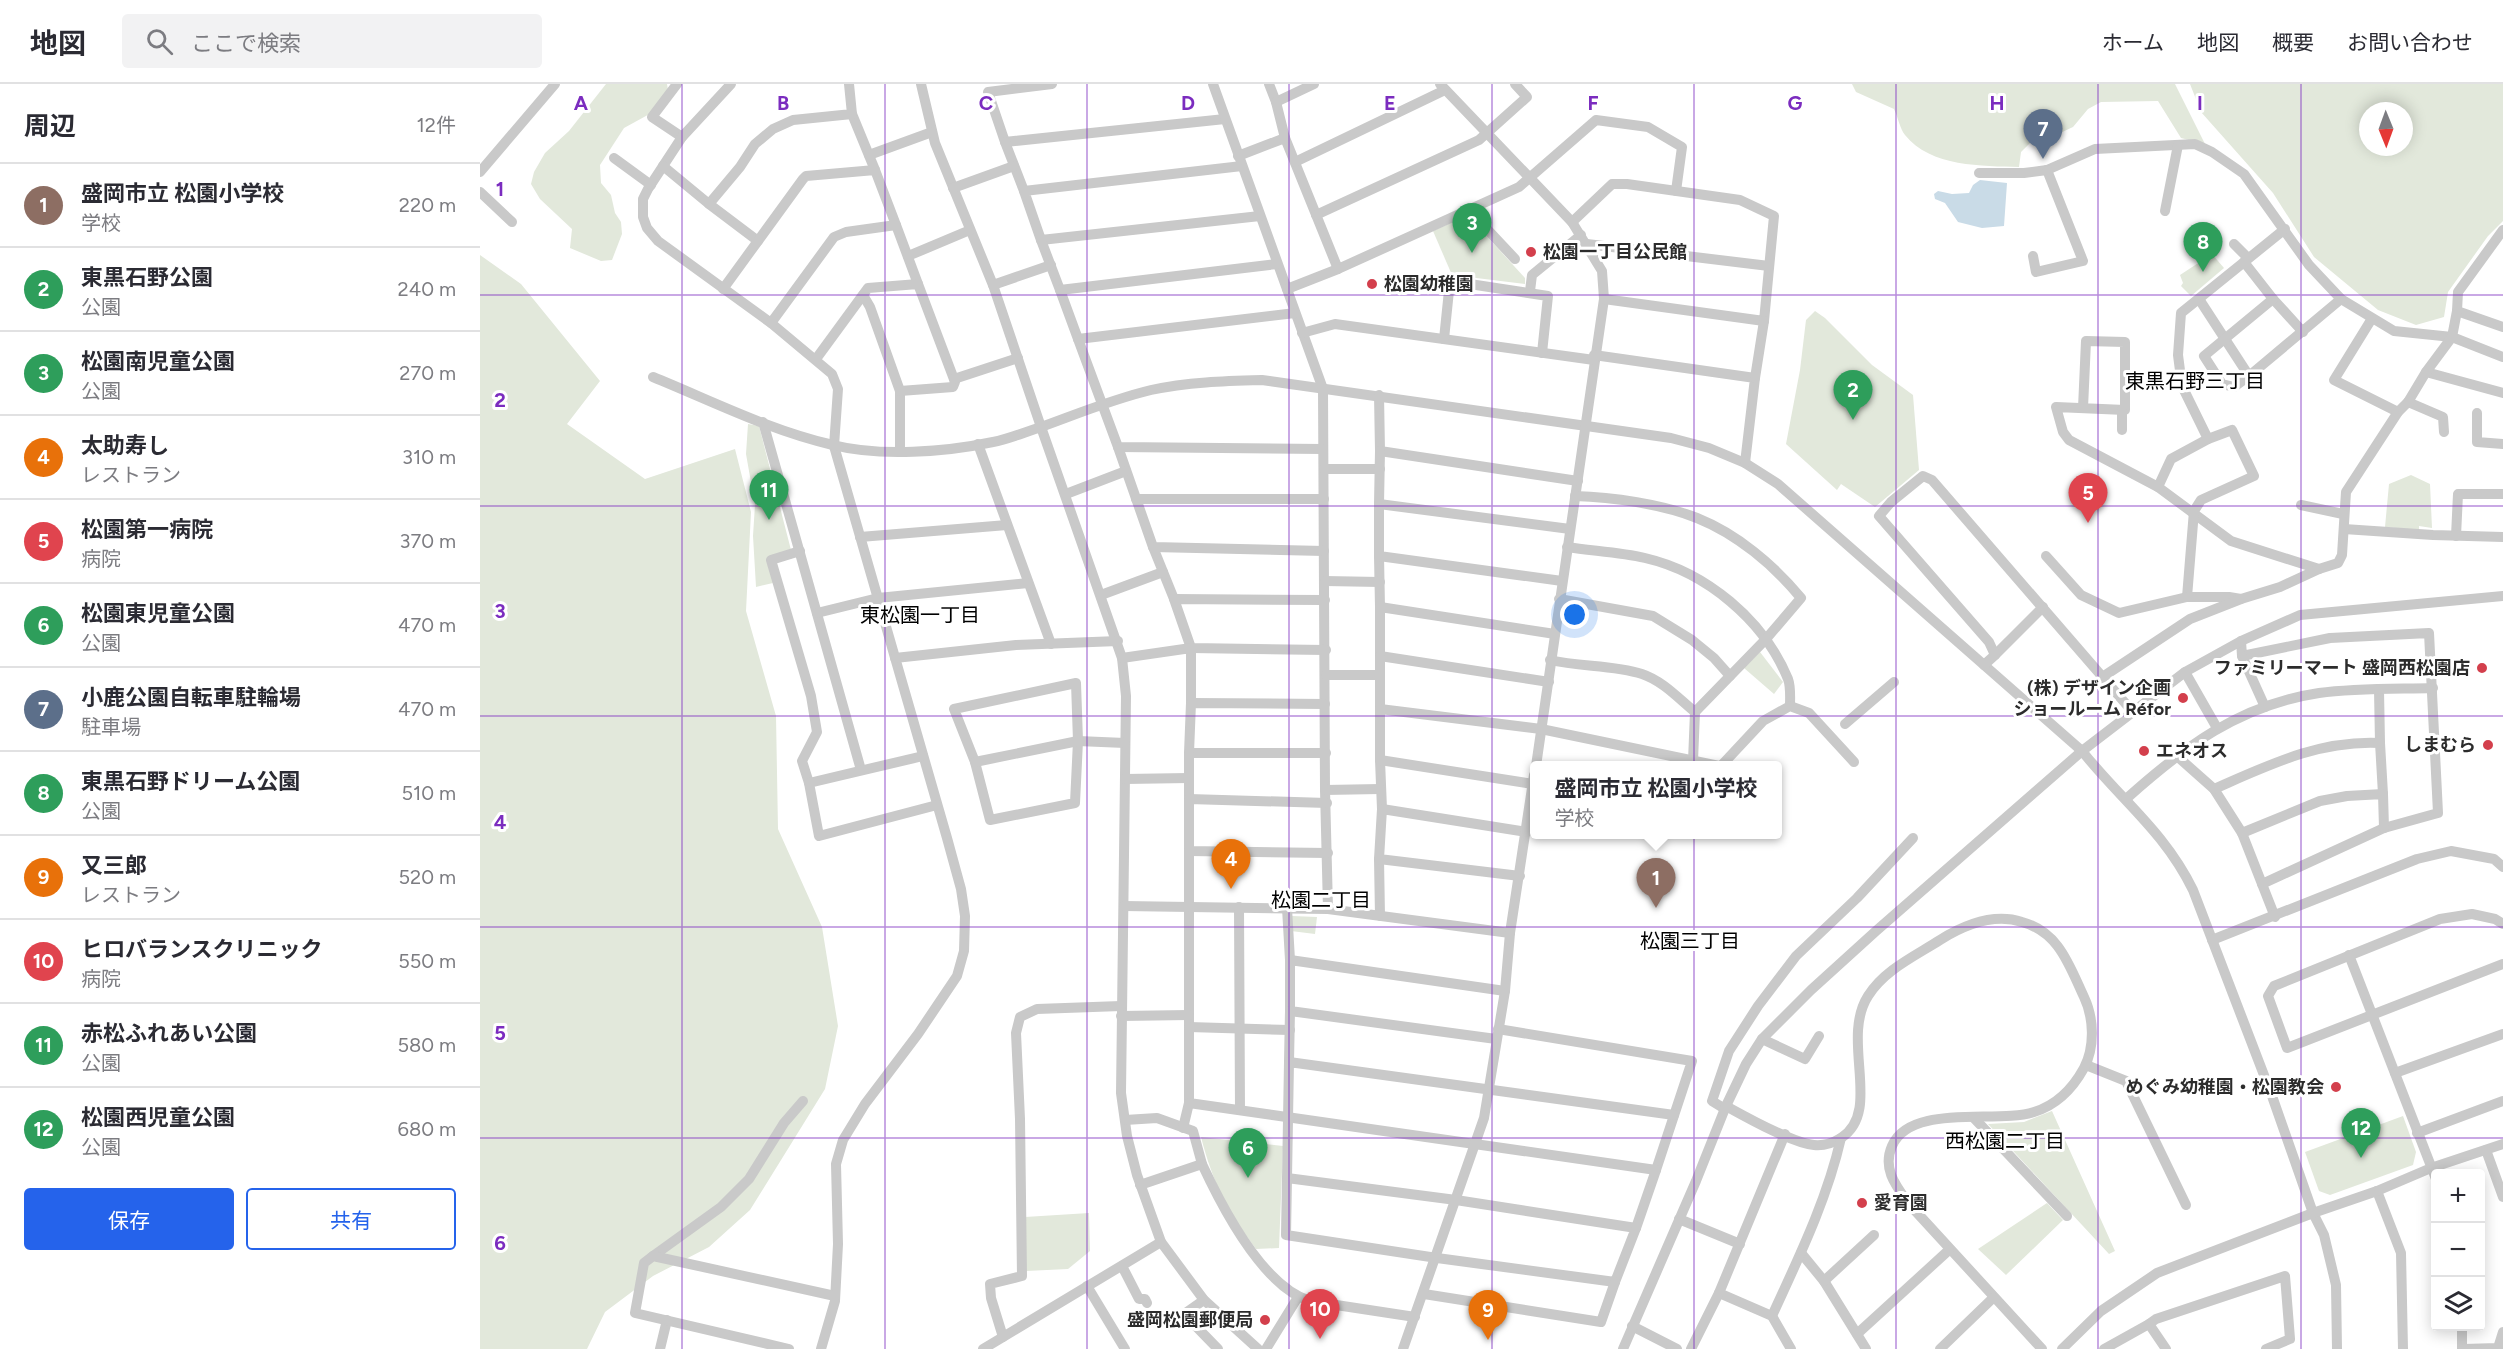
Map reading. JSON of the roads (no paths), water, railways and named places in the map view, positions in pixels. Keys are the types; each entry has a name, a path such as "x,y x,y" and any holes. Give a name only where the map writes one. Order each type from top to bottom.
{"street":[{"path":"480,172 555,84"},
{"path":"677,84 652,117 682,137"},
{"path":"731,84 682,137 643,199 643,217 647,228 658,241 771,323 832,374 838,390 834,446 961,889 965,916 964,951 957,976 918,1034 865,1104 843,1140 836,1164 838,1244 835,1296 821,1349"},
{"path":"849,84 852,114 954,379 953,387 900,391"},
{"path":"921,84 932,132 993,285 1122,658 1126,696 1121,1011 1122,1093 1127,1136 1140,1185 1161,1242 1204,1300 1258,1349"},
{"path":"1052,84 988,88 1005,142 1191,648 1188,906 1189,1102 1183,1128"},
{"path":"1213,84 1323,389 1325,790 1328,909"},
{"path":"1269,84 1285,138 1338,269"},
{"path":"1276,102 1314,84"},
{"path":"1316,215 1479,140 1527,97 1515,84"},
{"path":"1295,162 1443,87 1572,222 1602,271 1604,299 1537,761"},
{"path":"710,204 740,167 755,144 773,129 793,120 852,114"},
{"path":"1005,142 1225,119"},
{"path":"1287,290 1519,187 1596,120 1648,127 1682,147 1676,191"},
{"path":"869,155 932,132"},
{"path":"1024,191 1240,161 1285,138"},
{"path":"1979,173 2024,173 2047,170 2095,149 2195,144 2212,152 2244,174 2309,265 2341,299 2371,320 2394,331 2452,337 2503,357"},
{"path":"2165,211 2178,145"},
{"path":"614,158 651,186"},
{"path":"663,166 758,241"},
{"path":"953,188 1014,166"},
{"path":"723,289 806,176 875,170"},
{"path":"2033,256 2036,272 2083,261 2047,170"},
{"path":"1572,222 1612,184 1627,184 1740,200 1774,216 1764,321 1745,463"},
{"path":"480,192 512,222"},
{"path":"1469,210 1515,259"},
{"path":"1041,240 1260,216"},
{"path":"771,323 834,237 846,232 896,225"},
{"path":"2208,439 2182,387 2178,355 2181,314 2285,229"},
{"path":"908,256 970,230"},
{"path":"2104,676 2190,619 2280,587 2338,563 2342,555 2346,492 2398,412 2408,402 2426,372 2452,337 2458,292 2503,230"},
{"path":"1530,291 1532,275 1584,239 1769,266"},
{"path":"2234,244 2273,299 2303,332"},
{"path":"1060,290 1277,264"},
{"path":"993,285 1051,265"},
{"path":"1444,339 1450,281 1530,291 1548,296 1542,353"},
{"path":"816,359 868,288 918,284"},
{"path":"863,295 870,307 900,391 900,451"},
{"path":"1604,299 1764,321"},
{"path":"2273,299 2204,356 2222,384 2234,387 2341,299"},
{"path":"2199,300 2249,376"},
{"path":"2457,311 2503,327"},
{"path":"1078,339 1295,313"},
{"path":"2371,320 2334,380 2398,412"},
{"path":"1302,333 1335,324 1542,353 1594,357 1755,378"},
{"path":"2083,408 2086,341 2125,342 2126,410 2056,407 2063,432 2069,440 2158,487 2194,511 2231,541 2319,569"},
{"path":"954,379 1018,358"},
{"path":"2426,372 2503,393"},
{"path":"653,377 763,422 834,446 900,451 943,450 994,442 1103,404 1152,390 1208,382 1262,380 1671,438 1709,448 1745,463 1779,484 1809,509 1848,548 2082,751 2108,783 2153,827 2185,874 2272,1096 2313,1213 2324,1235 2336,1285 2337,1349"},
{"path":"1379,395 1380,789 1382,809 1379,859 1380,916"},
{"path":"2408,402 2444,417 2444,432"},
{"path":"2122,410 2122,430"},
{"path":"2477,413 2477,442 2503,444"},
{"path":"763,422 861,770"},
{"path":"2158,487 2171,459 2208,439 2232,430 2254,476 2201,500 2194,511 2187,597"},
{"path":"978,444 1051,644"},
{"path":"1118,447 1323,449"},
{"path":"1380,451 1578,480"},
{"path":"1324,469 1380,469"},
{"path":"1066,494 1126,471"},
{"path":"1995,655 1989,642 1879,516 1891,502 1923,476 1932,480 2132,711"},
{"path":"2456,536 2458,494 2503,494"},
{"path":"1575,496 1601,497 1660,508 1697,518 1741,542 1785,578 1801,598 1766,639 1695,712 1693,760"},
{"path":"1136,499 1324,499"},
{"path":"1379,504 1570,529"},
{"path":"2301,506 2343,514"},
{"path":"860,537 1007,525"},
{"path":"2344,529 2503,537"},
{"path":"1153,547 1324,551"},
{"path":"1567,547 1644,558 1684,570 1717,591 1766,639 1788,681 1790,706"},
{"path":"800,552 768,559 811,696 816,723 817,732 802,760 809,783 819,836 937,805"},
{"path":"1379,556 1562,581"},
{"path":"2046,556 2081,595 2119,614 2187,597 2241,599"},
{"path":"1101,595 1163,572"},
{"path":"1325,581 1380,582"},
{"path":"817,613 878,598 1028,583"},
{"path":"1623,1349 1725,1108 1746,1064 1762,1039 1811,990 1876,931 2082,751 2185,672 2241,641 2301,615 2503,596"},
{"path":"1174,599 1325,600"},
{"path":"1559,599 1653,616 1692,640 1714,658 1730,676"},
{"path":"1380,606 1555,634"},
{"path":"1984,664 2043,607"},
{"path":"2242,656 2330,638 2429,633 2438,813 2384,828 2262,884"},
{"path":"895,658 1051,644 1118,641"},
{"path":"2241,641 2242,656 2265,707"},
{"path":"1122,658 1191,648 1326,650"},
{"path":"1380,656 1549,682"},
{"path":"1550,660 1644,675 1662,684 1695,712"},
{"path":"2185,672 2217,728"},
{"path":"1326,675 1380,675"},
{"path":"1076,682 1078,741 1075,803 990,820 975,762 954,709 1076,682"},
{"path":"1845,724 1894,682"},
{"path":"2126,799 2151,776 2178,758 2191,744 2217,728 2265,707 2319,693 2433,688"},
{"path":"2379,690 2384,828"},
{"path":"1191,703 1325,704"},
{"path":"1790,706 1809,713 1854,762"},
{"path":"1724,761 1763,722 1790,706"},
{"path":"1380,709 1541,729 1698,761"},
{"path":"975,762 1078,741 1125,743"},
{"path":"2214,789 2301,753 2355,742 2380,743"},
{"path":"1189,753 1326,753"},
{"path":"809,783 923,756"},
{"path":"2178,758 2214,789 2242,834 2275,916"},
{"path":"1380,760 1530,779"},
{"path":"1125,779 1189,778"},
{"path":"1325,790 1380,789"},
{"path":"2242,834 2320,801 2346,795 2383,794"},
{"path":"1189,799 1327,803"},
{"path":"1382,809 1527,832"},
{"path":"1403,1349 1437,1258 1484,1118 1505,991 1510,933 1530,810"},
{"path":"1913,838 1857,898 1796,956 1758,1006 1729,1051 1712,1101 1815,1145 1828,1144 1841,1138 1852,1129 1861,1109 1856,1034 1859,1015 1868,995 1881,979 1953,932 1969,925 1993,919 2015,919 2042,929 2062,949 2091,1015 2091,1040 2086,1065 2067,1093 2040,1110 2019,1116 1940,1119 1914,1124 1898,1137 1890,1152 1888,1169 1895,1185 1949,1250 2042,1349"},
{"path":"1189,851 1328,853"},
{"path":"2212,940 2417,859 2451,851 2494,859 2503,867"},
{"path":"1379,859 1520,876"},
{"path":"1124,906 1328,909 1510,933"},
{"path":"1239,908 1240,1110"},
{"path":"1287,909 1290,1030 1286,1235 1615,1282"},
{"path":"2503,924 2495,919 2472,914 2440,919 2274,986 2268,996 2287,1048 2503,964"},
{"path":"2349,955 2431,1169"},
{"path":"1290,960 1505,991"},
{"path":"1003,1337 991,1298 990,1284 1022,1276 1020,1119 1016,1034 1020,1017 1037,1009 1189,1015"},
{"path":"1290,1011 1497,1034 1692,1061 1636,1228 1601,1323 1424,1294"},
{"path":"1189,1028 1290,1030"},
{"path":"2395,1073 2503,1034"},
{"path":"1762,1039 1804,1059 1819,1036"},
{"path":"1289,1062 1674,1115"},
{"path":"2086,1065 2126,1081 2186,1205"},
{"path":"789,1349 635,1313 644,1263 721,1207 749,1179 784,1123 803,1101"},
{"path":"2417,1133 2503,1101"},
{"path":"1189,1102 1656,1170"},
{"path":"1973,1117 2067,1216"},
{"path":"1125,1119 1156,1118 1193,1131 1202,1164 1224,1211 1260,1262 1298,1297 1310,1301 1415,1317"},
{"path":"1691,1349 1719,1293 1785,1134"},
{"path":"1772,1316 1801,1253 1836,1162 1841,1138"},
{"path":"2444,1169 2503,1144"},
{"path":"2486,1150 2503,1197"},
{"path":"1140,1185 1202,1164"},
{"path":"2062,1349 2101,1311 2157,1273 2313,1213 2431,1175"},
{"path":"1287,1178 1456,1200 1636,1228"},
{"path":"2377,1191 2401,1253 2403,1349"},
{"path":"1679,1219 1740,1244"},
{"path":"1824,1281 1874,1236"},
{"path":"983,1349 1161,1242"},
{"path":"1857,1334 1949,1250"},
{"path":"1801,1253 1824,1281 1866,1349"},
{"path":"653,1256 835,1296"},
{"path":"1122,1266 1139,1299 1145,1299 1147,1303"},
{"path":"2104,1349 2156,1319 2285,1276 2290,1344 2265,1349"},
{"path":"1087,1286 1125,1349"},
{"path":"1719,1293 1772,1316 1791,1349"},
{"path":"1266,1349 1298,1297"},
{"path":"1940,1349 1993,1298"},
{"path":"1204,1300 1184,1314 1218,1349"},
{"path":"660,1349 667,1320"},
{"path":"2149,1324 2166,1349"},
{"path":"1632,1326 1677,1349"},
{"path":"2462,1331 2463,1349 2498,1348 2503,1332"}],"water":[{"path":"1980,180 2007,183 2004,226 1982,228 1958,222 1945,203 1935,199 1934,194 1938,191 1952,194 1969,193 1973,185"}],"place":[{"name":"小鹿公園自転車駐輪場","path":"2043,159"},
{"name":"松園一丁目公民館","path":"1531,252"},
{"name":"松園南児童公園","path":"1472,253"},
{"name":"東黒石野ドリーム公園","path":"2203,272"},
{"name":"松園幼稚園","path":"1372,284"},
{"name":"東黒石野公園","path":"1853,420"},
{"name":"赤松ふれあい公園","path":"769,520"},
{"name":"松園第一病院","path":"2088,523"},
{"name":"ファミリーマート 盛岡西松園店","path":"2482,668"},
{"name":"(株) デザイン企画 ショールーム Réfor","path":"2183,698"},
{"name":"しまむら","path":"2488,745"},
{"name":"エネオス","path":"2144,751"},
{"name":"太助寿し","path":"1231,889"},
{"name":"盛岡市立 松園小学校","path":"1656,908"},
{"name":"めぐみ幼稚園・松園教会","path":"2336,1087"},
{"name":"松園西児童公園","path":"2361,1158"},
{"name":"松園東児童公園","path":"1248,1178"},
{"name":"愛育園","path":"1862,1203"},
{"name":"盛岡松園郵便局","path":"1265,1320"},
{"name":"ヒロバランスクリニック","path":"1320,1339"},
{"name":"又三郎","path":"1488,1340"}],"district":[{"name":"東黒石野三丁目","path":"2195,381"},
{"name":"東松園一丁目","path":"920,615"},
{"name":"松園二丁目","path":"1321,900"},
{"name":"松園三丁目","path":"1690,941"},
{"name":"西松園二丁目","path":"2005,1141"}]}
